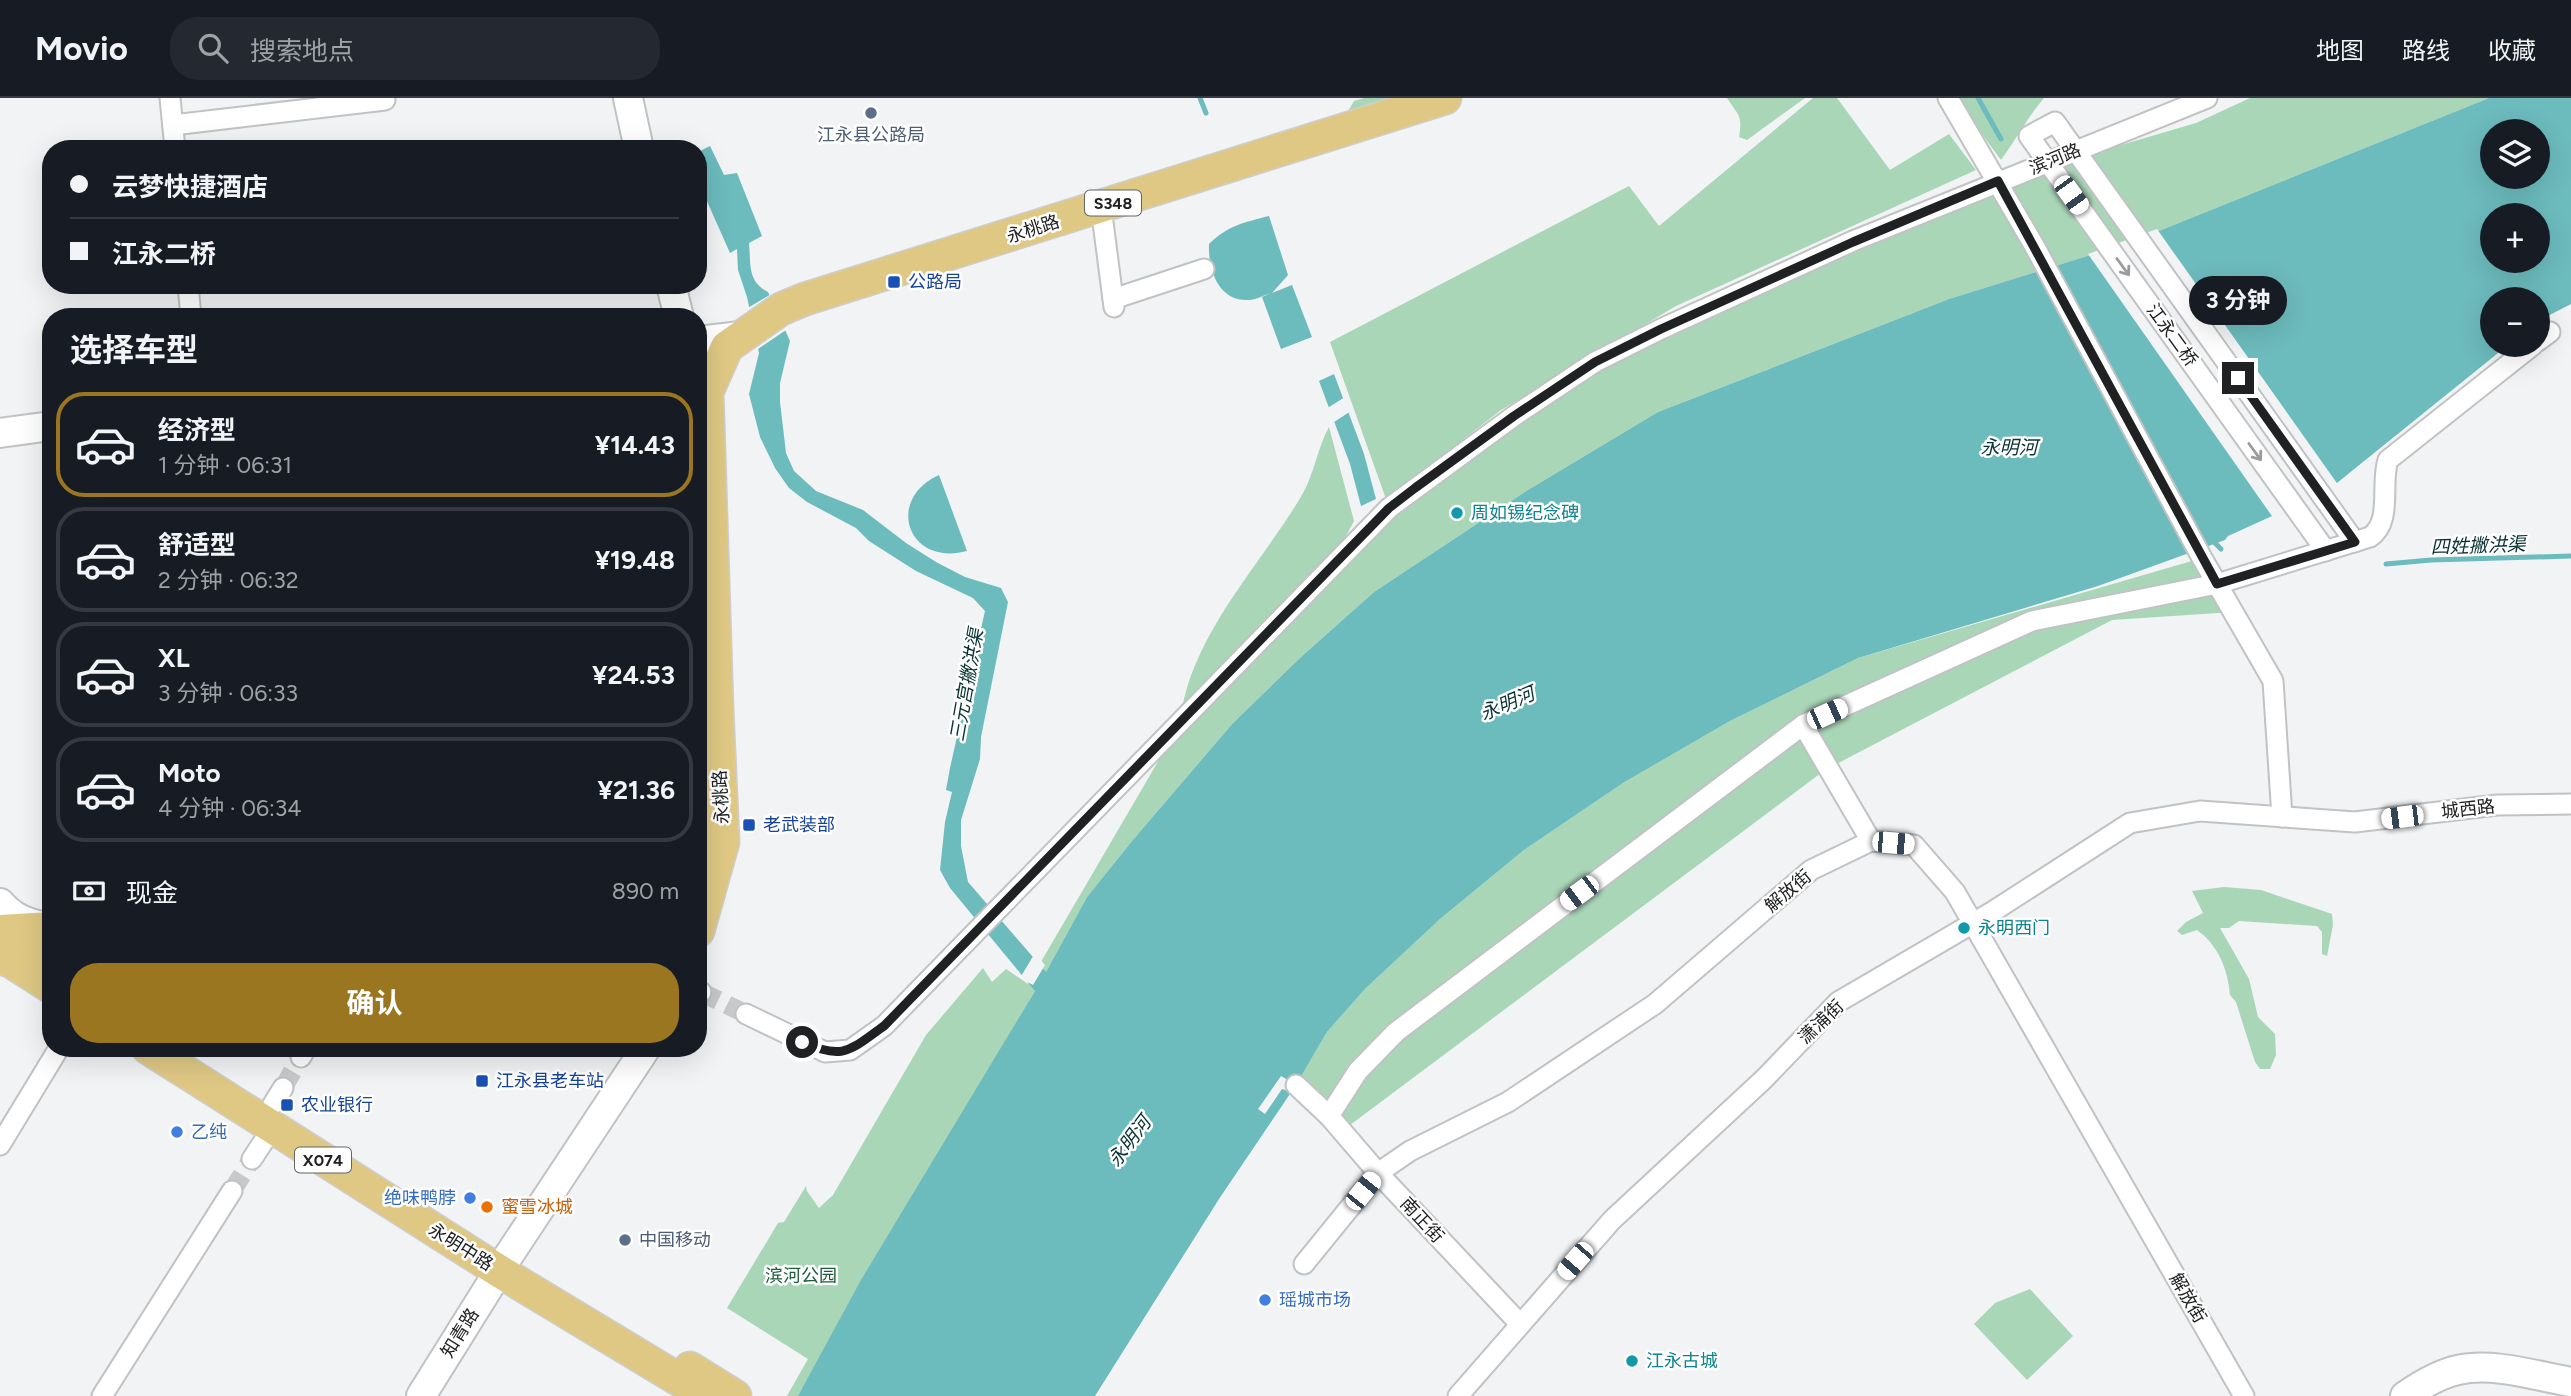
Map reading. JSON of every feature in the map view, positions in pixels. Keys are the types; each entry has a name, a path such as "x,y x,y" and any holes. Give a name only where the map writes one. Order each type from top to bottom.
{"main road":[{"path":"628,98 637,140"},
{"name":"永桃路","path":"741,336 781,309 806,299 1446,98"},
{"path":"707,340 741,336"},
{"path":"707,377 727,347 741,336"},
{"name":"永桃路","path":"707,377 716,709 723,842 707,899"},
{"path":"0,433 42,426"},
{"path":"0,902 9,914 18,919 40,953"},
{"path":"0,932 40,953"},
{"path":"0,945 40,953"},
{"name":"永明中路","path":"168,1057 276,1106"},
{"name":"永明中路","path":"201,1057 504,1263 706,1396"},
{"path":"504,1263 640,1057"},
{"name":"永明中路","path":"504,1263 735,1396"},
{"name":"知青路","path":"421,1396 504,1263"},
{"path":"2405,1396 2426,1382 2459,1370 2491,1368 2571,1382"}],"street":[{"path":"170,98 174,140"},
{"path":"1948,98 2035,247 2202,558 2273,681 2283,817"},
{"name":"滨河路","path":"746,1014 825,1052 850,1050 884,1026 1389,508 1514,416 1595,362 1853,242 2207,98"},
{"path":"173,125 385,100"},
{"name":"江永二桥","path":"2326,551 2029,136 2055,122 2355,542"},
{"path":"1101,207 1113,303 1203,269"},
{"path":"1329,1116 1358,1071 1396,1032 1803,725 2032,621 2217,584 2370,537 2381,527 2384,470 2388,460 2518,357"},
{"path":"1803,725 1871,841"},
{"name":"城西路","path":"2283,817 2355,822 2497,805 2571,804"},
{"name":"潇浦街","path":"1458,1396 1612,1220 1764,1079 1838,1002 1972,924 2130,823 2200,811 2283,817"},
{"name":"解放街","path":"1304,1264 1378,1172 1410,1151 1508,1102 1655,1004 1811,870 1871,841 1914,845 1955,892 2244,1396"},
{"path":"0,1145 54,1057"},
{"name":"南正街","path":"1296,1084 1329,1116 1520,1324"},
{"path":"252,1159 276,1106"},
{"path":"102,1396 232,1191"}],"green space":[{"path":"1364,98 1395,98 1347,113 1354,101"},
{"path":"1727,98 1805,98 1747,140 1739,137 1740,119"},
{"path":"1813,98 1837,98 1890,170 1949,134 1976,170 1676,306 1501,410 1386,499 1330,342 1629,186 1659,226"},
{"path":"1960,98 2044,98 2001,160 1965,111"},
{"name":"滨河公园","path":"2250,98 2489,98 2129,243 1949,299 1658,412 1528,490 1374,592 1233,723 1087,897 1046,972 798,1396 787,1396 808,1359 727,1308 778,1223 784,1222 806,1186 819,1208 833,1195 926,1035 983,968 992,982 1006,969 1028,984 1180,724 1185,693 1210,635 1304,491 1329,427 1354,521 1328,570 1389,508 1596,363 1998,181 2196,123"},
{"path":"2202,558 2233,612 2112,620 1825,770 1342,1131 1296,1085 1327,1032 1365,989 1440,919 1524,850 1623,783 1730,721 1858,658"},
{"path":"2224,887 2261,890 2332,914 2333,925 2327,956 2322,954 2322,932 2317,926 2239,921 2229,928 2220,928 2249,979 2258,1017 2275,1034 2276,1055 2270,1069 2260,1069 2255,1062 2216,950 2197,930 2182,935 2177,931 2186,922 2203,913 2192,891"},
{"path":"2030,1289 2073,1336 2027,1380 1974,1324 1995,1303"}],"water":[{"name":"永明河","path":"2489,98 2571,98 2571,304 2550,315 2550,287 2480,287 2480,357 2493,357 2327,491 2228,536 2225,540 2098,586 1858,658 1730,721 1623,783 1524,850 1440,919 1365,989 1327,1032 1296,1085 1219,1199 1095,1396 798,1396 861,1280 1035,991 950,888 940,870 945,822 952,792 946,790 985,611 973,598 916,571 869,541 856,528 807,502 789,488 775,468 760,437 749,394 759,353 747,297 738,270 737,249 730,253 707,201 707,148 710,146 724,175 737,173 762,236 749,243 750,265 756,283 768,292 790,341 780,383 780,402 786,453 794,471 816,491 863,510 936,562 965,577 1001,588 1008,602 981,737 980,759 961,820 961,846 968,882 1046,972 1087,897 1132,841 1233,723 1301,657 1374,592 1528,490 1658,412 1949,299 2129,243"},
{"path":"1269,216 1288,275 1272,293 1292,285 1312,337 1281,349 1262,297 1271,293 1249,300 1230,296 1217,282 1209,254 1209,244 1223,233 1244,223"},
{"path":"1334,374 1364,454 1376,499 1361,506 1350,464 1319,381"},
{"path":"939,475 967,551 946,553 930,549 918,540 910,528 908,514 912,499 922,486"}],"pier":[{"path":"2157,229 2339,486 2329,494 2274,519 2088,254"},
{"path":"773,293 786,330 755,351 746,309"},
{"path":"1345,397 1351,411 1331,424 1326,409"},
{"path":"1035,953 1045,965 1033,985 1020,978"},
{"path":"1281,1076 1296,1085 1291,1092 1282,1089 1265,1114 1258,1109"}],"waterway":[{"name":"三元宫撇洪渠","path":"1200,98 1206,113"},
{"path":"1978,98 2001,139"},
{"path":"2212,540 2221,549"},
{"name":"四姓撇洪渠","path":"2386,564 2571,556"}],"tunnel":[{"path":"707,995 746,1014"},
{"path":"283,1088 301,1057"},
{"path":"232,1191 252,1159"}],"place":[{"name":"江永县公路局","path":"871,113"},
{"name":"公路局","path":"894,282"},
{"name":"周如锡纪念碑","path":"1457,513"},
{"name":"老武装部","path":"749,825"},
{"name":"永明西门","path":"1964,928"},
{"name":"江永县老车站","path":"482,1081"},
{"name":"农业银行","path":"287,1105"},
{"name":"乙纯","path":"177,1132"},
{"name":"绝味鸭脖","path":"470,1198"},
{"name":"蜜雪冰城","path":"487,1207"},
{"name":"中国移动","path":"625,1240"},
{"name":"瑶城市场","path":"1265,1300"},
{"name":"江永古城","path":"1632,1361"}],"route":[{"path":"802,1042 825,1052 850,1050 884,1026 1389,508 1534,402 1595,362 1661,329 1853,242 1998,181 2217,584 2355,542 2238,378"}]}
